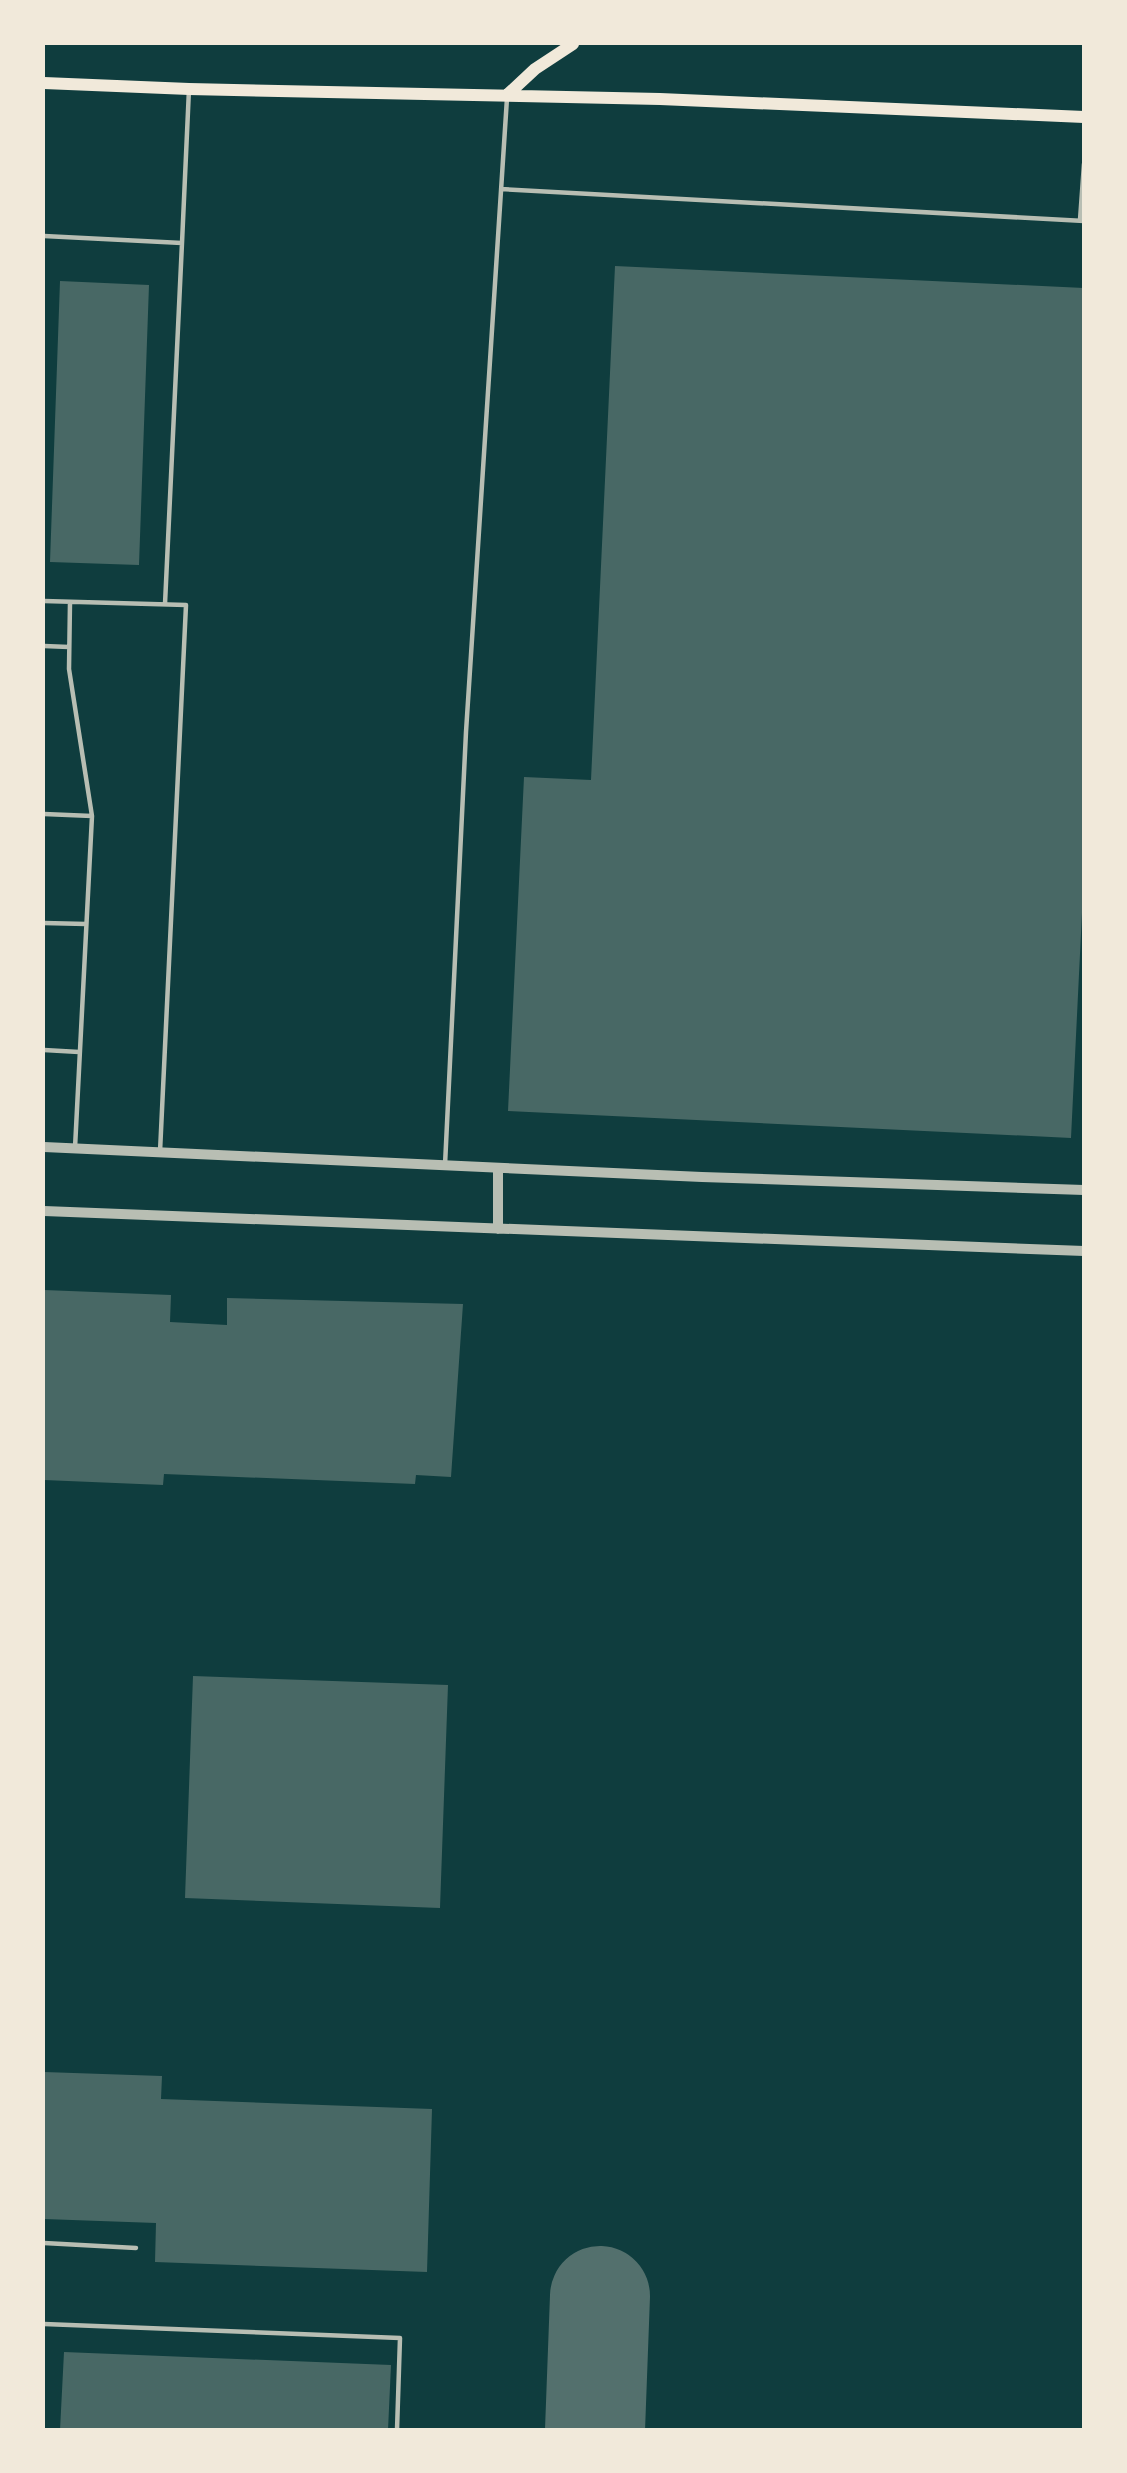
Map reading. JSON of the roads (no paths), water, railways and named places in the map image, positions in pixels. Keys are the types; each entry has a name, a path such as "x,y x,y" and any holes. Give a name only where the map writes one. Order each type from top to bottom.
{"main road":[{"path":"507,95 535,69 573,44"},
{"path":"44,83 189,89 507,95 1083,117"}],"street":[{"path":"44,1148 702,1177 1083,1190"},
{"path":"498,1168 498,1229"},
{"path":"44,1211 1083,1251"}],"lane":[{"path":"165,604 189,89"},
{"path":"445,1165 467,721 507,95"},
{"path":"501,189 1082,220 1083,164"},
{"path":"44,236 182,243"},
{"path":"44,601 186,605 160,1152"},
{"path":"70,602 69,669 92,816 75,1148"},
{"path":"44,646 69,647"},
{"path":"44,814 92,816"},
{"path":"44,923 86,924"},
{"path":"44,1050 79,1052"},
{"path":"44,2244 136,2248"},
{"path":"44,2324 400,2338 397,2430"}]}
